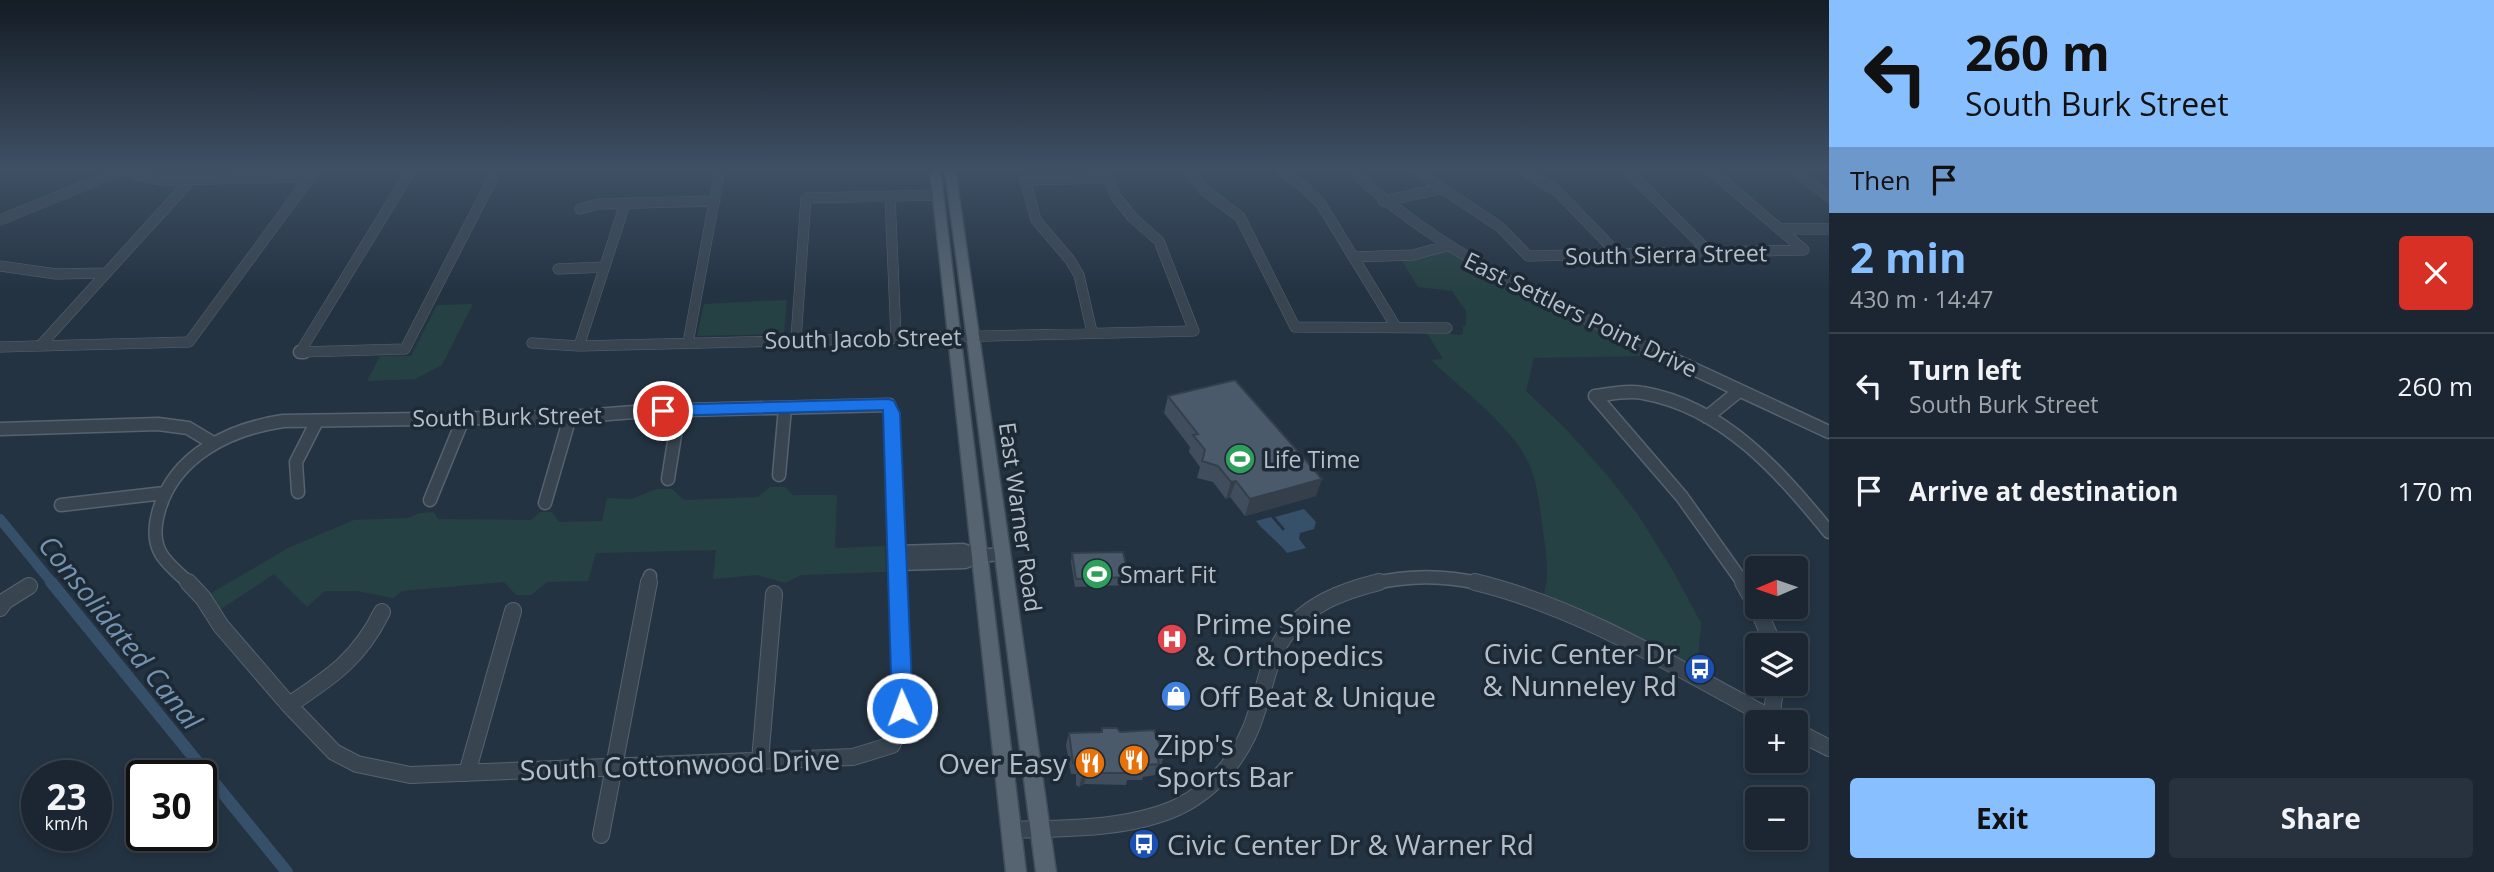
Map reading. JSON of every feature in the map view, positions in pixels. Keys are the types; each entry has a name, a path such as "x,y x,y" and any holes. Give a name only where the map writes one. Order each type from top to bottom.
{"main road":[{"name":"East Warner Road","path":"940,210 1016,872"},
{"name":"East Warner Road","path":"955,210 1046,872"}],"street":[{"path":"0,220 25,210"},
{"path":"40,345 164,210"},
{"path":"0,347 189,342 286,210"},
{"path":"387,210 300,352 405,349 477,210"},
{"path":"579,346 623,210"},
{"path":"688,343 713,210"},
{"path":"796,339 805,210"},
{"path":"891,210 896,337"},
{"path":"1033,210 1036,220 1070,260 1079,275 1092,332"},
{"name":"South Jacob Street","path":"532,343 579,346 1195,331 1159,241 1128,210"},
{"path":"1230,210 1240,217 1295,327 1447,328"},
{"path":"1324,210 1396,327"},
{"name":"East Settlers Point Drive","path":"1394,210 1446,246 1538,296 1829,432"},
{"name":"South Sierra Street","path":"1473,210 1500,227 1528,256 1804,250 1782,229"},
{"path":"1575,210 1619,255"},
{"path":"1667,210 1711,254"},
{"path":"1759,210 1782,229 1829,229"},
{"path":"1353,257 1413,255 1446,246"},
{"path":"0,266 56,274 105,273"},
{"path":"558,269 605,267"},
{"path":"1707,417 1739,391"},
{"path":"1745,584 1696,513 1595,396 1641,393 1684,405 1707,417 1739,438 1827,528"},
{"name":"South Burk Street","path":"164,493 189,460 213,443 257,425 317,421 570,417 679,410 889,405 892,413 897,558"},
{"path":"779,475 785,408"},
{"path":"668,478 679,410"},
{"path":"430,500 464,417"},
{"path":"545,503 570,417"},
{"path":"298,492 293,473 295,460 317,421"},
{"path":"0,429 158,424 188,428 213,443"},
{"path":"61,505 164,493"},
{"name":"South Cottonwood Drive","path":"164,493 156,520 155,535 160,553 203,598 221,626 289,705 334,751 357,764 410,775 853,757 892,745 898,732 902,708 897,558"},
{"path":"897,558 965,562 978,556 1001,554"},
{"path":"601,835 650,576"},
{"path":"1010,830 1134,821 1169,811 1192,800 1229,769 1242,750 1270,664 1293,625 1331,597 1369,583 1394,578 1471,581 1534,598 1580,618 1757,710"},
{"path":"0,608 5,601 29,586"},
{"path":"760,761 774,594"},
{"path":"467,772 513,611"},
{"path":"289,705 353,661 372,636 382,612"},
{"path":"1808,737 1829,748"}],"green space":[{"path":"1449,251 1518,290 1648,352 1643,356 1534,358 1526,391 1565,428 1608,476 1636,512 1672,569 1701,623 1697,670 1544,594 1547,578 1546,554 1535,481 1530,466 1523,452 1500,423 1431,360 1443,359 1426,331 1460,335 1463,333 1463,326 1466,326 1466,311 1452,291 1418,287 1401,259"},
{"path":"787,300 784,334 697,336 704,304"},
{"path":"473,304 442,365 415,379 367,381 380,356 411,356 437,305"},
{"path":"770,487 785,487 793,495 837,495 835,548 885,546 886,572 801,575 785,583 757,575 713,579 716,550 596,553 588,581 547,582 531,595 516,595 504,582 402,591 393,598 357,591 325,591 307,607 274,574 215,613 203,598 288,548 354,520 408,518 420,513 434,512 438,519 531,520 540,512 552,512 559,522 602,521 607,498 632,499 657,489 672,489 684,500 758,497"}],"water":[{"path":"1304,509 1316,522 1314,529 1300,533 1299,539 1306,548 1287,553 1256,521 1271,517 1283,531 1285,529 1275,517"}],"building":[{"name":"Life Time","path":"1235,380 1322,479 1250,499 1236,481 1231,482 1218,466 1202,461 1205,450 1193,435 1198,434 1168,396"},
{"path":"1123,552 1129,577 1076,579 1072,553"},
{"path":"1102,728 1117,728 1120,732 1154,730 1164,756 1157,756 1159,764 1128,769 1129,773 1087,773 1082,776 1078,773 1079,762 1073,763 1069,733 1102,732"}],"waterway":[{"name":"Consolidated Canal","path":"0,519 53,584"},
{"name":"Consolidated Canal","path":"51,582 287,872"}],"place":[{"name":"Life Time","path":"1240,459"},
{"name":"Smart Fit","path":"1097,574"},
{"name":"Prime Spine & Orthopedics","path":"1172,639"},
{"name":"Civic Center Dr & Nunneley Rd","path":"1700,669"},
{"name":"Off Beat & Unique","path":"1176,696"},
{"name":"Zipp's Sports Bar","path":"1134,760"},
{"name":"Over Easy","path":"1090,763"},
{"name":"Civic Center Dr & Warner Rd","path":"1144,844"}],"route":[{"path":"663,411 889,405 892,413 902,708"}]}
